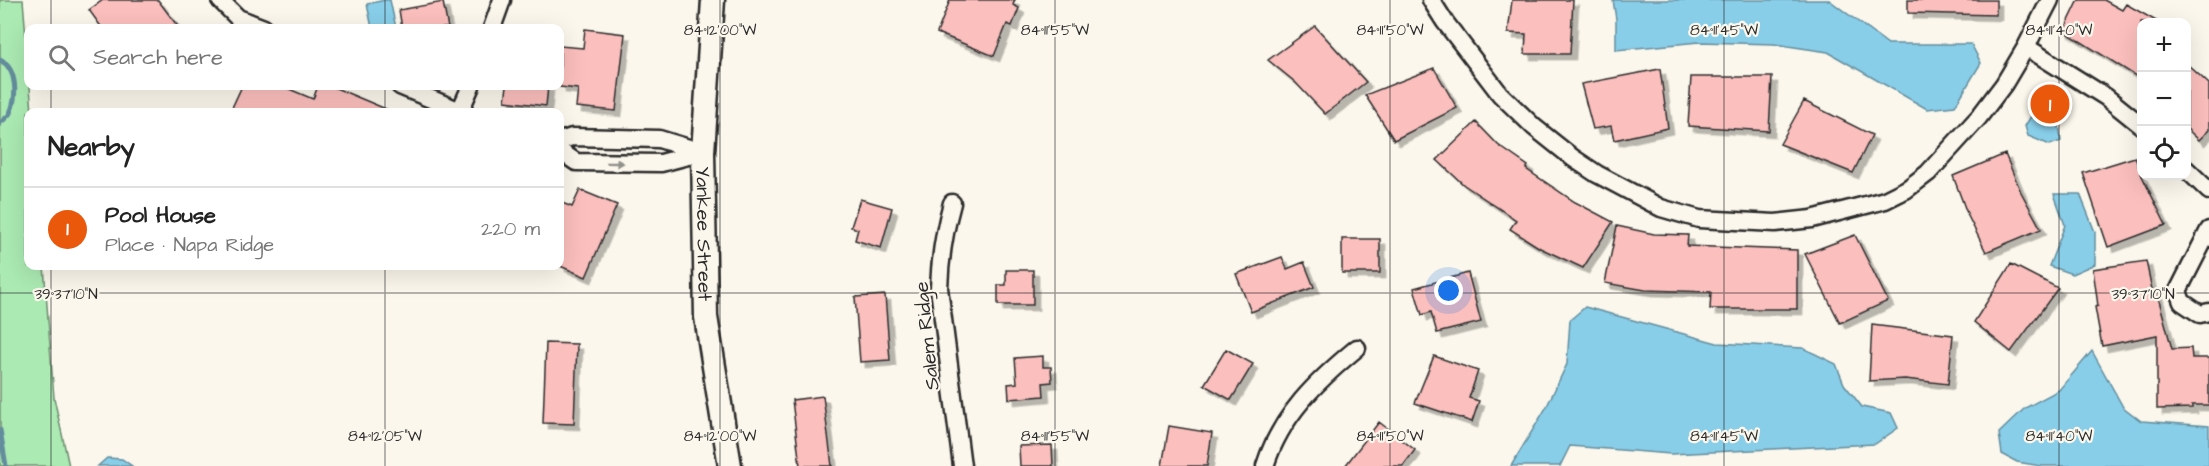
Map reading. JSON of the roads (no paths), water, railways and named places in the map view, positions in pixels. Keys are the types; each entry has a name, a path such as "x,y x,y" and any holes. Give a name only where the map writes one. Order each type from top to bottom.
{"street":[{"path":"220,0 238,18 254,24"},
{"path":"493,24 502,0"},
{"name":"Yankee Street","path":"713,0 703,152 706,317 730,466"},
{"path":"1431,0 1500,94 1534,127 1573,158 1612,183 1661,208 1699,219 1775,223 1812,219 1885,200 1906,189 1928,172 1979,117 2004,84 2050,0"},
{"path":"2026,47 2106,97 2137,122"},
{"path":"410,90 453,108"},
{"path":"464,108 470,90"},
{"path":"564,140 572,137 660,139 703,152"},
{"path":"564,154 576,162 661,164 703,152"},
{"path":"2191,173 2209,191"},
{"name":"Salem Ridge","path":"952,203 943,234 939,288 962,466"},
{"path":"2209,230 2178,291 2182,303 2200,314 2209,312"},
{"path":"1266,466 1280,430 1300,400 1327,373 1358,348"}],"water":[{"path":"390,0 395,24 371,24 367,4"},
{"path":"1613,0 1829,0 1888,44 1971,44 1981,63 1955,106 1927,109 1828,52 1774,44 1699,42 1616,50 1616,19"},
{"path":"2031,116 2044,124 2059,125 2061,141 2050,145 2028,136 2025,126"},
{"path":"2054,194 2080,194 2095,232 2095,264 2072,274 2049,266 2065,225"},
{"path":"1585,307 1717,343 1803,348 1836,364 1844,384 1862,407 1891,413 1898,428 1875,444 1671,454 1570,446 1560,466 1511,466 1546,408 1567,364 1570,320"},
{"path":"2092,351 2123,407 2141,421 2209,426 2209,466 2041,466 2017,462 2002,454 1999,433 2025,408 2059,390"},
{"path":"107,458 122,459 132,466 98,466"}],"waterway":[{"path":"0,60 10,70 15,92 10,113 0,123"},
{"path":"0,430 6,466"}],"place":[{"name":"Pool House","path":"2050,104"}]}
